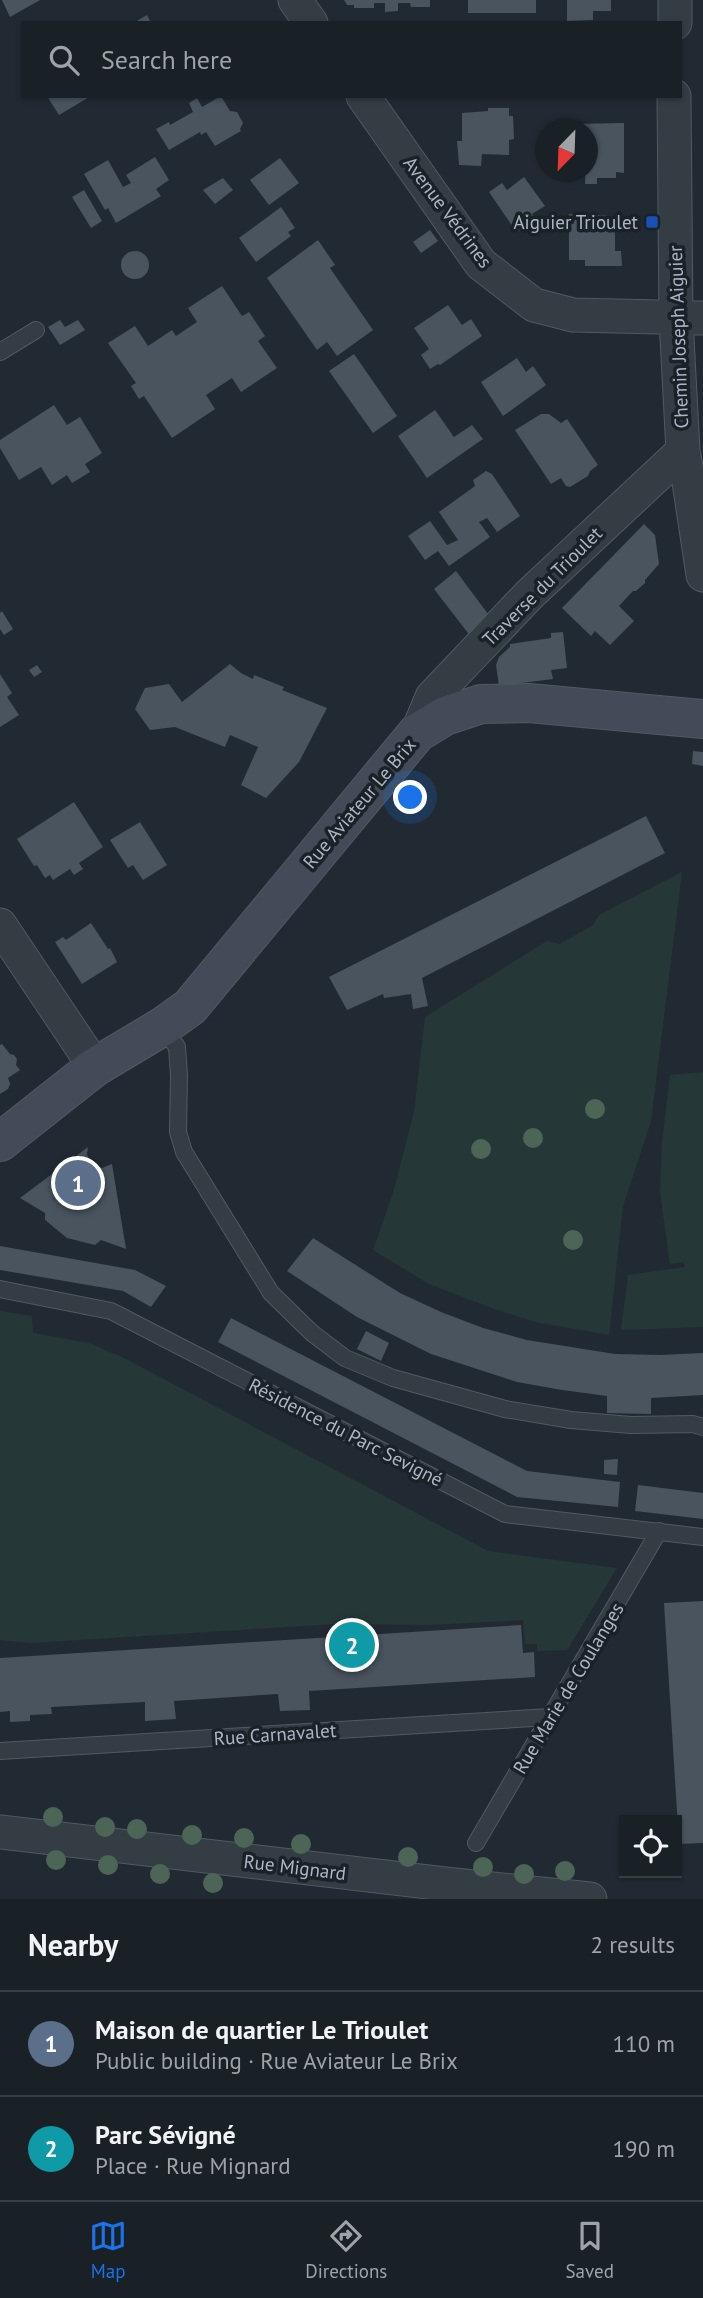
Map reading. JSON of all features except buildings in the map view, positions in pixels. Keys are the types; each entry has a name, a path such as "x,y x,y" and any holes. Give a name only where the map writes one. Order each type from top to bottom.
{"main road":[{"name":"Rue Aviateur Le Brix","path":"0,1142 95,1067 190,1007 417,733 446,716 481,704 528,703 703,719"},
{"name":"Rue Aviateur Le Brix","path":"0,1169 115,1076 162,1027"}],"street":[{"path":"295,0 310,21"},
{"path":"675,0 675,21"},
{"name":"Avenue Védrines","path":"364,98 481,264 534,305 573,315 689,319"},
{"name":"Chemin Joseph Aiguier","path":"674,98 689,319 683,451 703,575"},
{"name":"Traverse du Trioulet","path":"417,733 432,697 529,595 683,451"},
{"path":"0,925 95,1067"},
{"name":"Rue Mignard","path":"0,1832 590,1899"}],"lane":[{"path":"0,352 36,330"},
{"path":"162,1027 177,1047 178,1132 184,1152 271,1293 312,1333 345,1358 393,1378 505,1409 571,1420 693,1424 703,1427"},
{"name":"Résidence du Parc Sevigné","path":"0,1289 111,1311 505,1514 703,1537"},
{"name":"Rue Marie de Coulanges","path":"475,1843 659,1531"},
{"name":"Rue Carnavalet","path":"0,1751 550,1717"}],"green space":[{"path":"682,872 651,1121 623,1206 609,1335 535,1322 489,1307 429,1284 373,1250 393,1193 414,1112 425,1017 547,941 560,944 593,925 599,915"},
{"path":"703,1072 703,1327 621,1330 628,1275 685,1267 683,1262 670,1264 660,1192 662,1142 670,1075"},
{"path":"0,1311 32,1316 33,1333 89,1343 126,1359 488,1551 617,1568 567,1650 537,1651 537,1644 525,1644 523,1620 430,1625 335,1624 31,1643 0,1640"}],"place":[{"name":"Aiguier Trioulet","path":"652,222"},
{"name":"Maison de quartier Le Trioulet","path":"78,1183"},
{"name":"Parc Sévigné","path":"352,1645"}]}
